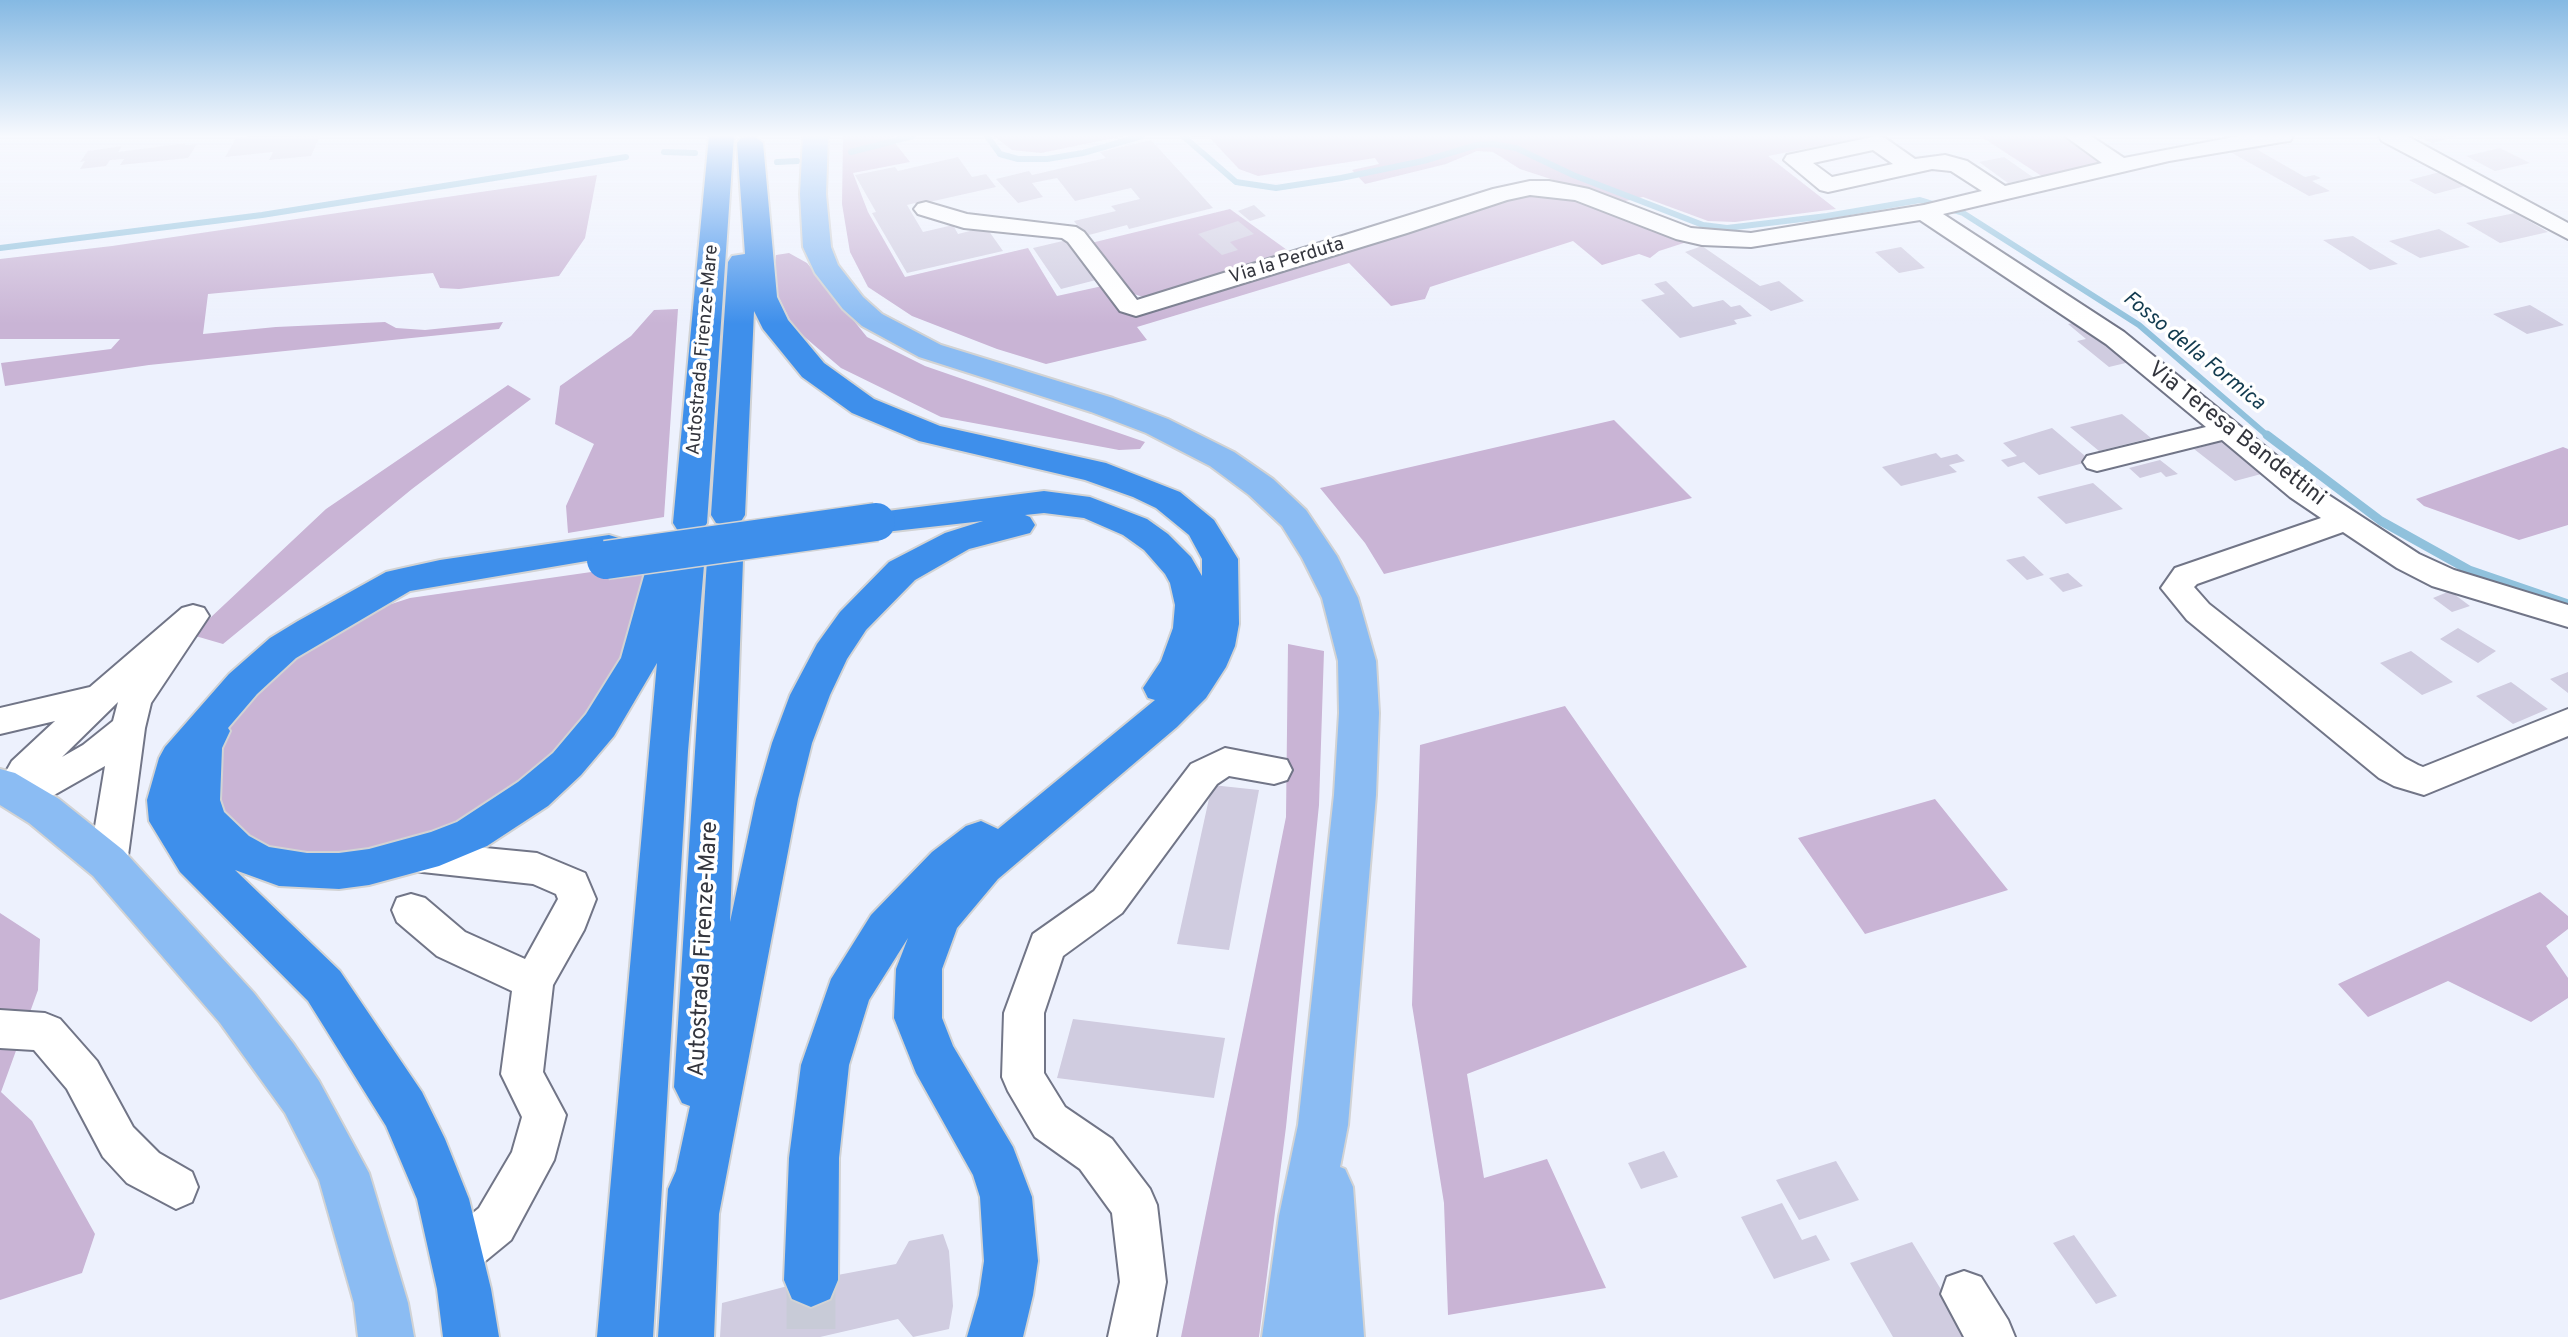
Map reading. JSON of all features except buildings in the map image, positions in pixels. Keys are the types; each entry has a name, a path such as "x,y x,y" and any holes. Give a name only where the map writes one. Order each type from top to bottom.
{"highway":[{"name":"Autostrada Firenze-Mare","path":"686,1337 694,1213 715,724 688,548 696,435 732,198"},
{"name":"Autostrada Firenze-Mare","path":"727,515 739,198"},
{"path":"749,198 766,311 814,370 863,406 905,425 959,442 1094,471 1125,480 1168,500 1202,528 1220,559 1204,591 1193,605 1192,628 1182,657 1164,686 1144,706 947,865 887,929 848,995 825,1065 814,1158 811,1280"},
{"path":"471,1337 443,1199 427,1156 404,1109 324,986 195,859 170,821 168,800 179,758 222,707 283,648 333,617 395,595 608,554 875,514 1044,502 1090,508 1135,527 1156,542 1204,591 1220,624 1216,646 1207,667 1192,688 1163,716 983,866 940,916 919,969 918,1018 933,1058 995,1165 1006,1197 1011,1261 995,1337"},
{"path":"694,1213 776,799 792,743 810,695 830,654 853,621 902,571 957,541 1008,526 1063,523 1111,532 1154,556 1204,591"},
{"path":"222,707 202,748 199,800 206,820 234,848 279,868 307,871 369,867 413,856 472,834 505,814 567,764 600,725 640,660 688,548"},
{"path":"625,1337 668,751 688,548"}],"main road":[{"path":"813,198 817,247 825,267 853,303 872,320 930,351 1102,405 1157,426 1222,458 1261,486 1294,518 1331,578 1351,634 1357,661 1359,713 1355,794 1323,1125 1306,1216 1290,1337"},
{"path":"6,788 54,818 108,863 237,1009 276,1059 320,1128 343,1173 381,1303 386,1337"},
{"path":"1323,1125 1336,1337"}],"street":[{"name":"Via la Perduta","path":"926,209 964,221 1068,232 1076,237 1129,306 1136,308 1488,198"},
{"name":"Via la Perduta","path":"1592,198 1684,234 1706,239 1751,240 1937,209"},
{"path":"1937,209 1983,198"},
{"path":"2506,198 2568,232"},
{"name":"Via Teresa Bandettini","path":"1937,209 2115,338 2300,490 2408,561 2442,578 2568,616"},
{"path":"2097,462 2228,430"},
{"path":"2346,520 2186,576 2177,588 2209,621 2392,768 2407,776 2424,781 2568,722"},
{"path":"6,788 101,697 193,616 135,701 128,728 108,863"},
{"path":"0,721 101,697"},
{"path":"6,788 41,785 95,755 128,728"},
{"path":"1132,1337 1143,1282 1134,1205 1096,1154 1050,1122 1023,1077 1024,1013 1047,946 1108,902 1204,774 1226,762 1274,770"},
{"path":"413,856 537,869 572,884 577,899 570,918 533,982 522,1074 544,1115 532,1160 495,1224 456,1256"},
{"path":"411,910 452,944 533,982"},
{"path":"0,1029 46,1031 82,1075 118,1142 142,1168 176,1186"},
{"path":"1964,1294 1991,1337"}],"shaded area":[{"path":"437,198 593,198 585,238 559,276 459,289 440,288 433,273 208,294 203,334 276,327 385,322 396,328 425,330 503,322 499,329 149,365 5,386 1,363 111,349 120,339 0,339 0,259 112,246"},
{"path":"842,198 863,198 905,277 1028,248 1057,296 1107,285 1129,316 1506,198 1574,198 1690,241 1659,251 1650,258 1639,254 1602,265 1573,241 1430,287 1425,299 1391,306 1349,263 1137,327 1147,340 1046,364 997,349 912,316 868,287 850,252"},
{"path":"1610,198 1637,198 1621,202"},
{"path":"1647,198 1822,198 1836,209 1735,222 1708,221"},
{"path":"1230,209 1294,255 1146,298 1131,293 1091,243"},
{"path":"789,253 807,263 867,337 925,366 1145,442 1140,449 1119,450 941,417 841,368 794,328 773,286 776,255"},
{"path":"678,309 664,517 568,533 566,506 594,444 555,424 560,386 631,336 654,310"},
{"path":"508,385 531,399 412,489 223,644 192,635 326,509"},
{"path":"1614,420 1692,498 1384,574 1365,543 1320,488"},
{"path":"2563,447 2568,449 2568,525 2519,540 2424,506 2416,499"},
{"path":"654,563 649,593 604,704 529,786 410,849 286,857 225,824 210,788 224,725 277,664 382,607 410,598"},
{"path":"1288,644 1324,651 1319,805 1286,1127 1259,1337 1181,1337 1286,817"},
{"path":"1565,706 1747,967 1467,1074 1484,1178 1547,1159 1606,1288 1448,1315 1444,1203 1412,1005 1420,745"},
{"path":"1935,799 2008,890 1865,934 1798,838"},
{"path":"2540,892 2568,916 2568,929 2546,946 2568,978 2568,998 2531,1022 2448,981 2368,1017 2338,984"},
{"path":"0,913 40,939 38,990 1,1092 32,1121 95,1234 82,1273 0,1300"}],"waterway":[{"path":"0,248 262,215 366,198"},
{"name":"Fosso della Formica","path":"1634,198 1703,225 1727,228 1827,216 1920,200 1963,213 2139,325 2269,437"},
{"name":"Fosso della Formica","path":"2267,435 2381,521 2469,570 2568,604"}],"tunnel":[{"path":"811,1280 811,1337"}]}
